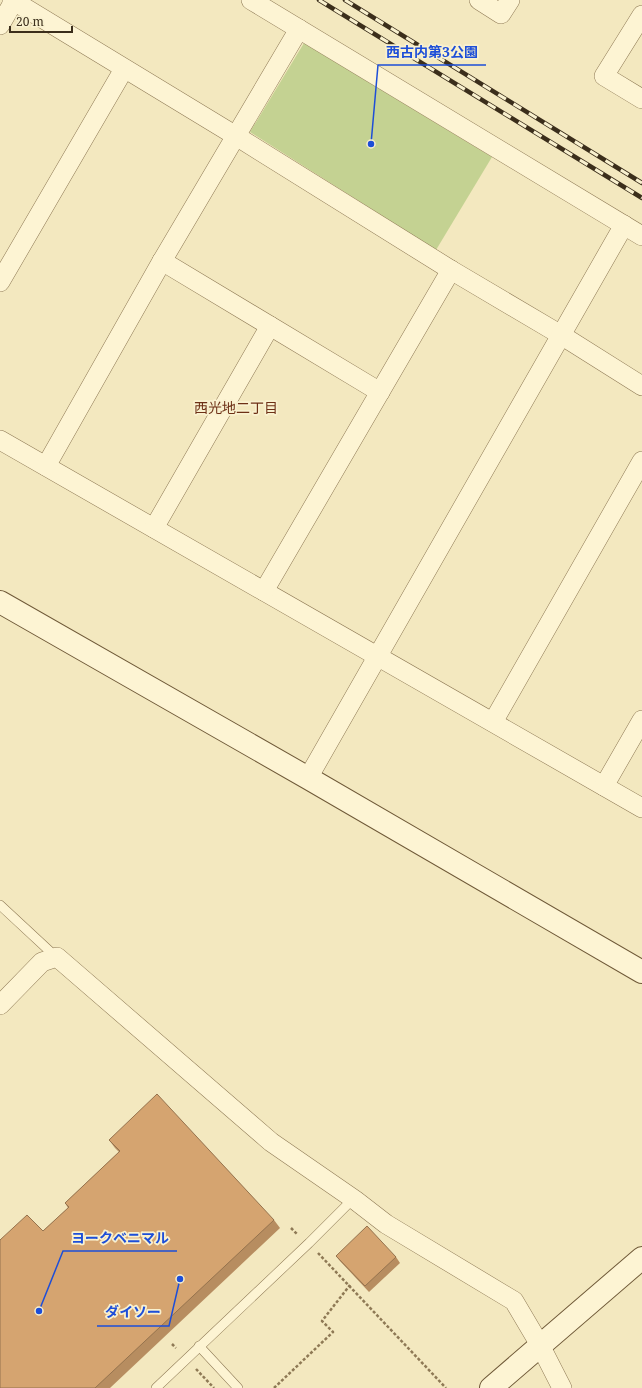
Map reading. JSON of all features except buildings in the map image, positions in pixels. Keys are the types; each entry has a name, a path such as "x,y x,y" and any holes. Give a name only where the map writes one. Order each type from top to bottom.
{"street":[{"path":"251,0 642,236"},
{"path":"479,0 501,14 510,0"},
{"path":"0,26 13,1 236,136 451,270 561,335 642,386"},
{"path":"642,15 604,76 642,99"},
{"path":"46,466 162,261 299,29"},
{"path":"0,282 124,68"},
{"path":"308,778 624,225"},
{"path":"162,261 380,392"},
{"path":"264,591 451,270"},
{"path":"154,528 270,326"},
{"path":"0,440 642,808"},
{"path":"493,722 642,461"},
{"path":"0,602 308,778 642,972"},
{"path":"604,786 642,720"},
{"path":"0,1005 42,962 57,958 271,1142 386,1224 514,1301 540,1345 562,1388"},
{"path":"491,1388 642,1258"}],"lane":[{"path":"0,905 57,958"},
{"path":"156,1388 354,1200"},
{"path":"199,1346 238,1388"}],"path":[{"path":"291,1228 350,1285 446,1388"},
{"path":"274,1388 333,1332 322,1321 350,1285"}],"green space":[{"path":"304,43 492,157 436,250 250,132"}],"railway":[{"path":"319,0 642,198"},
{"path":"345,0 642,183"}],"place":[{"name":"西古内第3公園","path":"371,144"},
{"name":"ダイソー","path":"180,1279"},
{"name":"ヨークベニマル","path":"39,1311"}],"district":[{"name":"西光地二丁目","path":"236,407"}]}
